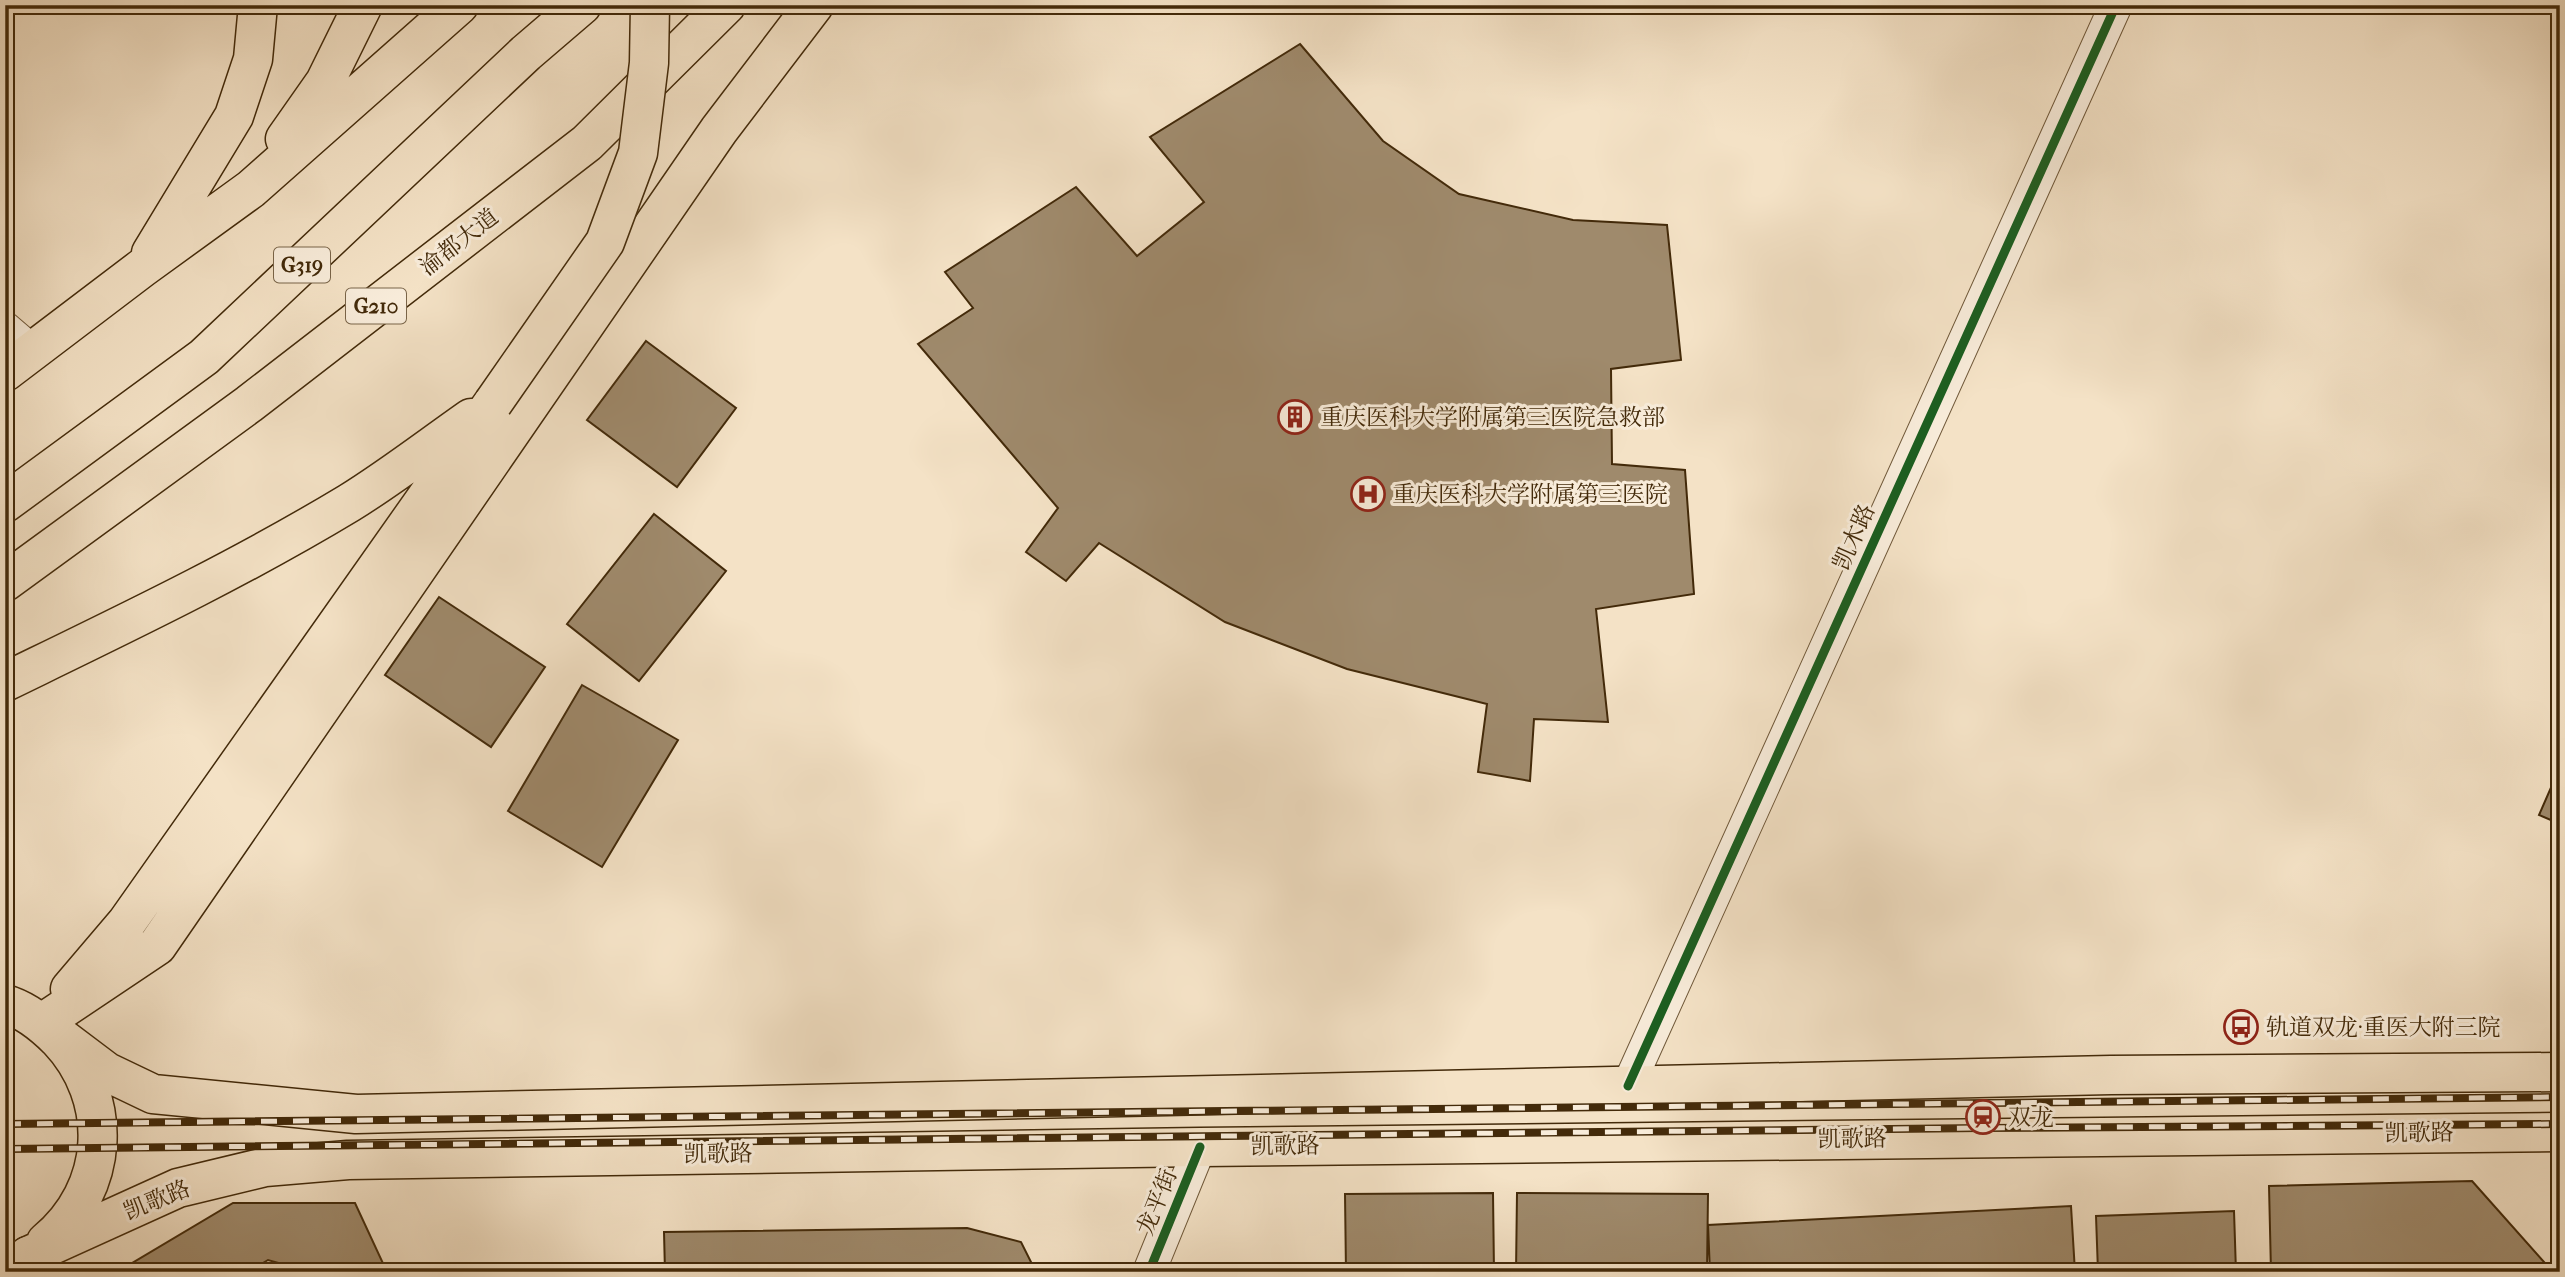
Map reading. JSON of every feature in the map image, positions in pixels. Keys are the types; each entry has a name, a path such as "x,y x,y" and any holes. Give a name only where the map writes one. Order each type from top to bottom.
{"main road":[{"path":"142,268 234,116 253,59 258,5"},
{"path":"251,189 325,82 363,5"},
{"path":"15,351 142,268 251,189 459,5"},
{"name":"G319","path":"5,503 204,358 526,53 582,5"},
{"path":"42,1023 127,922 605,242 638,153 649,63 650,5"},
{"name":"渝都大道","path":"5,582 249,404 587,143 726,5"},
{"path":"42,1023 157,946 719,130 814,5"},
{"path":"5,682 183,595 351,501 493,403"},
{"path":"5,1004 42,1023 107,1072 153,1094 356,1114 2110,1075 2560,1072"},
{"path":"13,1264 64,1227 88,1189 99,1144 94,1098 74,1056 42,1023"},
{"name":"凯歌路","path":"13,1264 178,1188 265,1167 362,1160 1200,1147 2560,1132"}],"street":[{"name":"凯木路","path":"1628,1086 2116,5"},
{"name":"龙平街","path":"1149,1272 1200,1147"}],"building":[{"name":"重庆医科大学附属第三医院急救部","path":"1300,44 1383,141 1459,194 1573,220 1667,225 1681,360 1611,369 1612,464 1685,470 1694,594 1596,609 1608,722 1534,719 1530,781 1478,772 1487,704 1347,669 1225,622 1099,543 1066,581 1026,552 1058,508 918,344 973,308 945,272 1076,187 1137,256 1204,202 1150,137"},
{"path":"646,341 736,408 677,487 587,420"},
{"path":"654,514 726,571 639,681 567,624"},
{"path":"439,597 545,667 491,747 385,675"},
{"path":"582,685 678,740 602,867 508,811"},
{"path":"2560,767 2560,824 2539,815"},
{"path":"2472,1181 2553,1272 2271,1272 2269,1186"},
{"path":"1493,1193 1494,1272 1346,1272 1345,1194"},
{"path":"1517,1193 1708,1194 1707,1272 1516,1272"},
{"path":"233,1203 355,1203 387,1272 311,1272 268,1260 248,1272 117,1272"},
{"path":"2071,1206 2075,1272 1710,1272 1708,1225"},
{"path":"2234,1211 2236,1272 2098,1272 2096,1216"},
{"path":"967,1228 1021,1242 1036,1272 665,1272 664,1232"}],"railway":[{"path":"5,1124 2560,1097"},
{"path":"5,1149 2560,1124"}],"cycle path":[{"path":"1628,1086 2116,5"},
{"path":"1149,1272 1200,1147"}],"place":[{"name":"重庆医科大学附属第三医院急救部","path":"1295,417"},
{"name":"重庆医科大学附属第三医院","path":"1368,494"},
{"name":"轨道双龙·重医大附三院","path":"2241,1027"},
{"name":"双龙","path":"1983,1117"}]}
